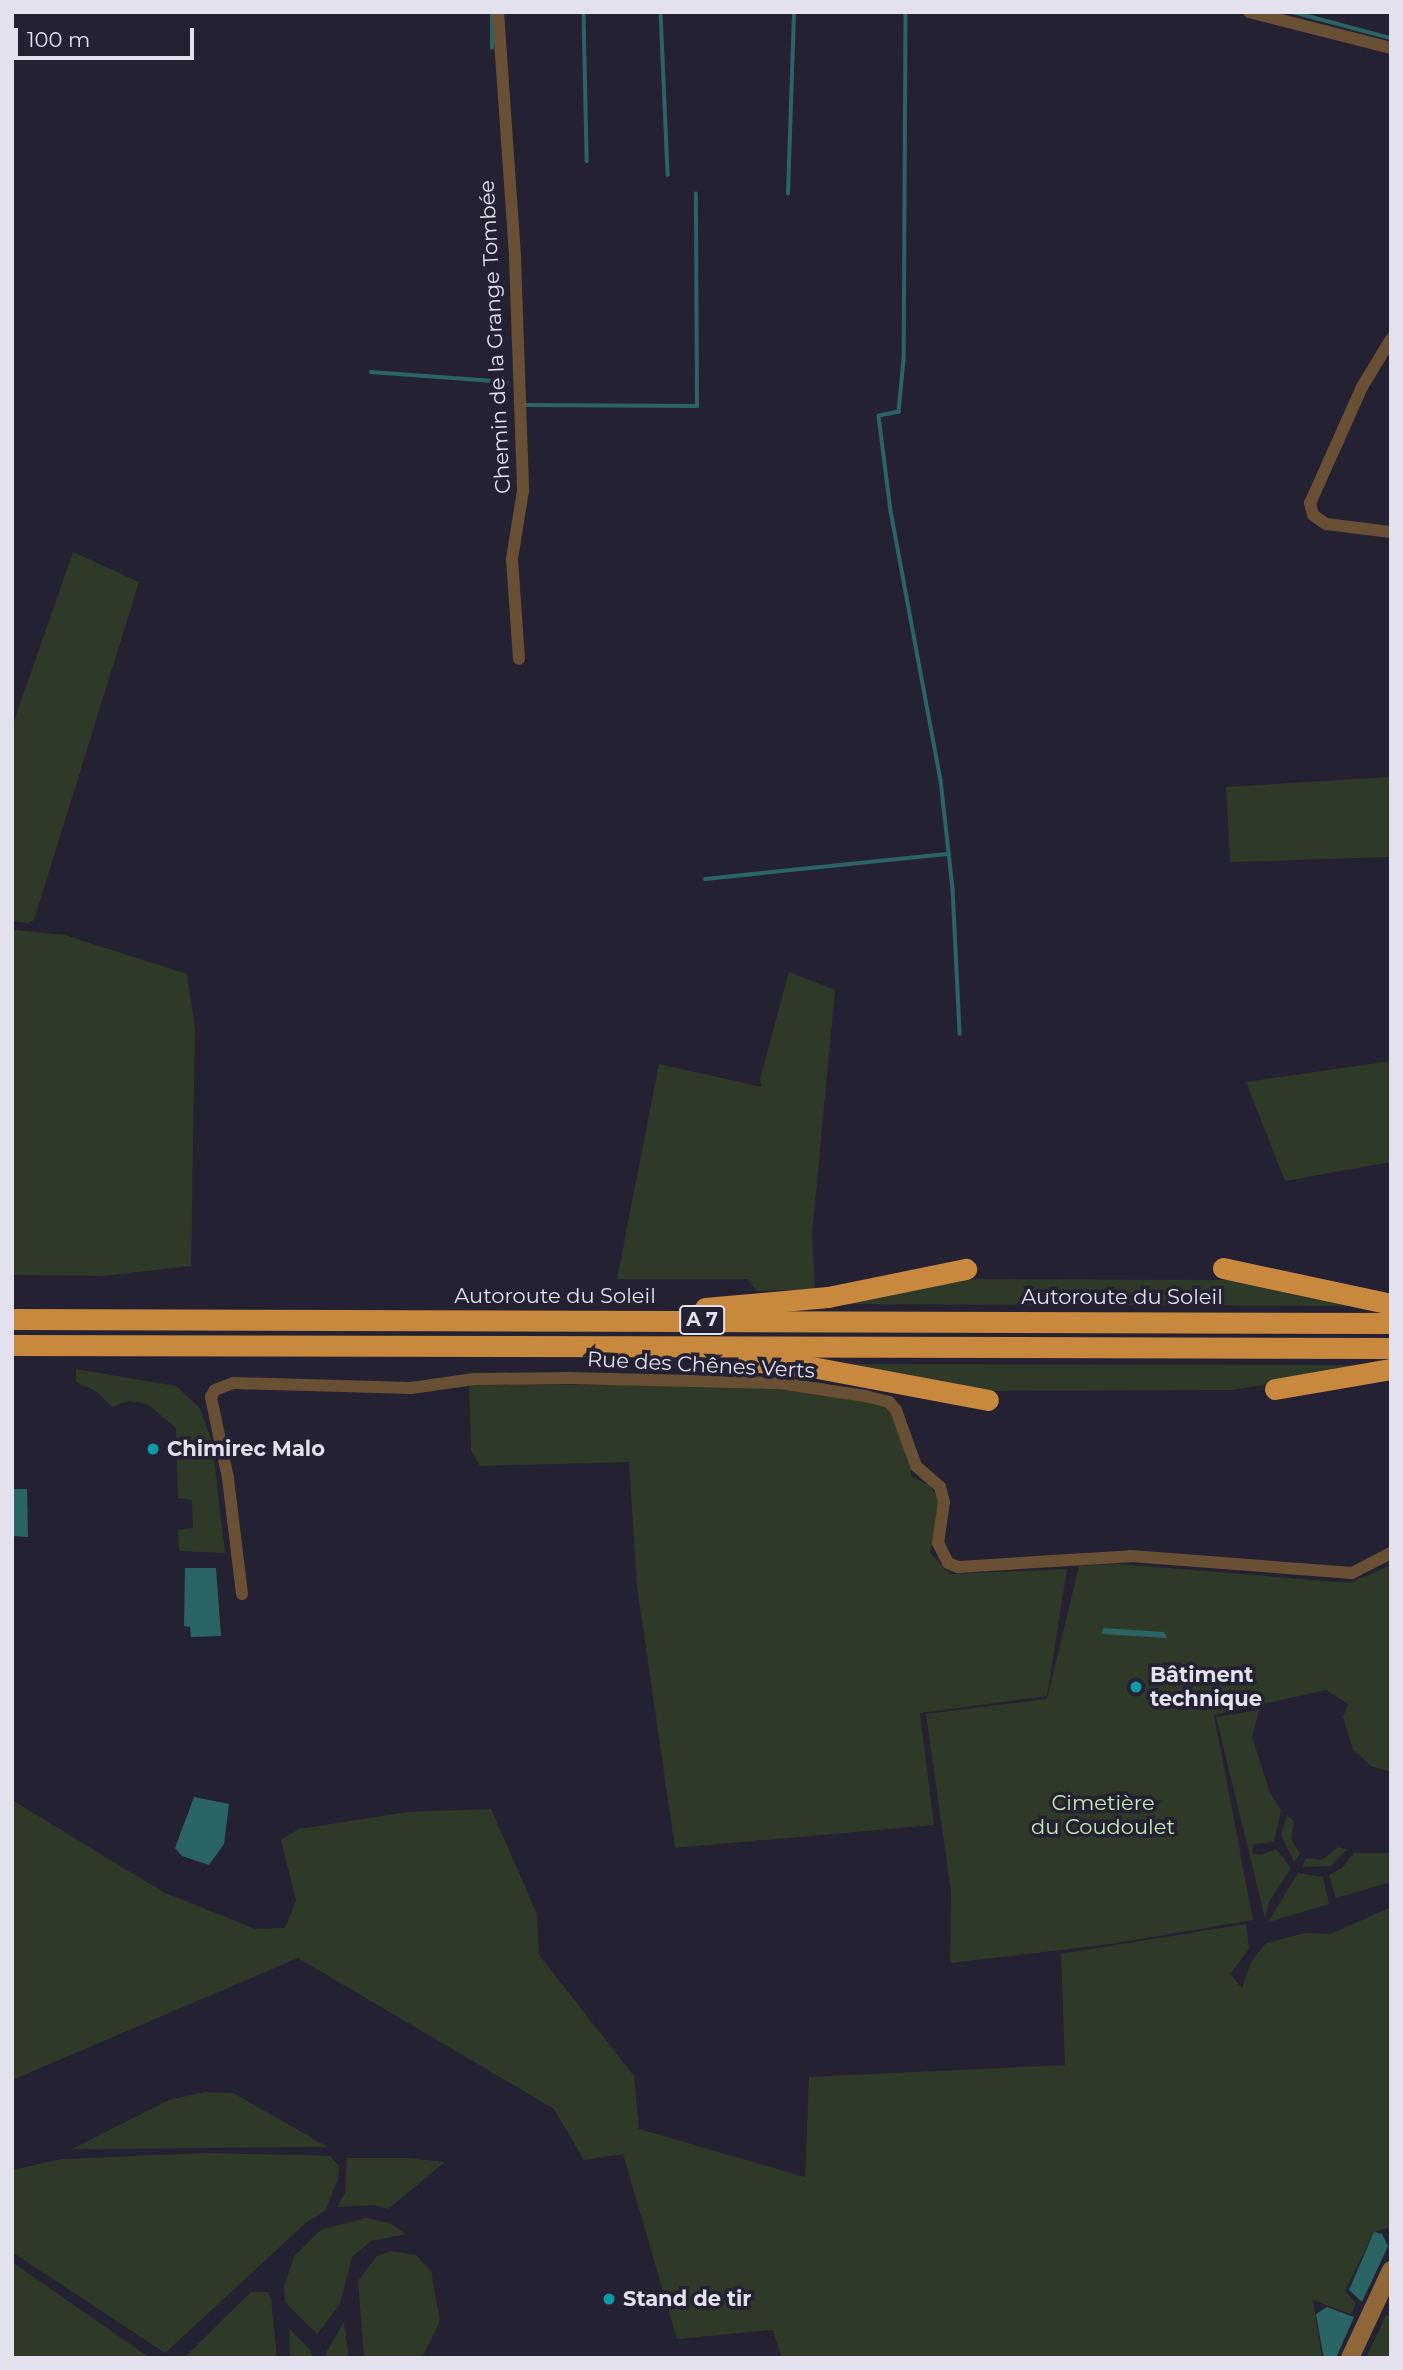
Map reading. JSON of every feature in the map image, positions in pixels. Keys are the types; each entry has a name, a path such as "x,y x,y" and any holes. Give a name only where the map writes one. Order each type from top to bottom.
{"highway":[{"path":"1223,1268 1391,1304"},
{"path":"622,1320 696,1308 828,1297 966,1269"},
{"name":"Autoroute du Soleil","path":"12,1319 1391,1323"},
{"name":"A 7","path":"12,1345 1391,1349"},
{"path":"620,1347 812,1367 988,1399"},
{"path":"1275,1389 1391,1369"}],"street":[{"name":"Chemin de la Grange Tombée","path":"498,12 515,258 523,491 512,559 519,659"},
{"path":"1249,12 1391,48"},
{"path":"1391,339 1362,387 1310,503 1313,515 1326,524 1391,532"},
{"name":"Rue des Chênes Verts","path":"243,1594 228,1478 211,1397 215,1390 233,1383 411,1388 474,1379 569,1378 792,1385 889,1402 896,1410 916,1466 940,1487 944,1502 938,1544 948,1563 958,1567 1131,1556 1352,1573 1391,1553"},
{"path":"1350,2358 1391,2270"}],"green space":[{"path":"73,552 139,582 34,920 28,923 12,921 12,727"},
{"path":"1391,777 1391,857 1230,862 1226,787"},
{"path":"12,930 65,935 187,974 195,1029 191,1266 103,1276 12,1275"},
{"path":"789,972 835,990 812,1235 815,1289 757,1291 747,1279 617,1279 659,1064 762,1087 760,1079"},
{"path":"1391,1061 1391,1162 1285,1181 1246,1082"},
{"path":"974,1279 1241,1280 1366,1306 837,1304"},
{"path":"843,1364 1365,1365 1365,1368 1232,1390 967,1391"},
{"path":"76,1369 176,1386 199,1407 212,1442 225,1553 179,1551 178,1530 193,1528 192,1500 178,1498 176,1428 147,1404 129,1401 112,1407 96,1391 76,1382"},
{"path":"469,1384 781,1386 898,1406 911,1435 911,1476 930,1486 940,1501 930,1553 950,1574 1067,1569 1047,1696 920,1713 934,1825 675,1848 637,1586 629,1462 480,1466 471,1450"},
{"name":"Cimetière du Coudoulet","path":"1118,1564 1350,1583 1391,1565 1391,1772 1371,1766 1353,1749 1343,1717 1348,1704 1326,1690 1214,1715 1253,1920 1104,1945 950,1963 951,1892 926,1714 1047,1699 1079,1566"},
{"path":"1259,1710 1252,1737 1270,1793 1281,1810 1274,1842 1254,1844 1252,1853 1261,1855 1276,1849 1291,1868 1270,1900 1265,1918 1216,1717"},
{"path":"12,1800 163,1892 256,1929 285,1928 296,1900 281,1840 299,1829 408,1812 491,1809 537,1914 539,1955 634,2076 639,2129 805,2177 809,2077 1065,2065 1061,1954 1246,1924 1249,1949 1230,1974 1242,1988 1251,1962 1266,1943 1305,1933 1331,1934 1391,1907 1391,2227 1374,2232 1345,2291 1356,2304 1351,2314 1313,2300 1322,2358 782,2358 773,2330 677,2339 623,2154 584,2160 554,2109 298,1958 12,2080"},
{"path":"1287,1815 1294,1822 1291,1839 1300,1854 1294,1862 1281,1835"},
{"path":"1338,1847 1347,1849 1331,1866 1302,1867 1306,1858 1322,1860"},
{"path":"1354,1853 1391,1853 1391,1882 1336,1898 1329,1875 1342,1868"},
{"path":"1298,1873 1323,1877 1329,1904 1268,1922"},
{"path":"205,2092 233,2093 328,2147 72,2149 169,2100"},
{"path":"209,2153 330,2156 339,2166 338,2179 325,2211 308,2221 165,2353 12,2252 12,2170 62,2159"},
{"path":"347,2158 408,2158 445,2162 388,2209 374,2205 337,2207 345,2193"},
{"path":"366,2218 389,2223 406,2234 371,2241 352,2257 340,2304 317,2334 285,2302 284,2287 294,2256 322,2229"},
{"path":"391,2251 416,2255 431,2271 440,2321 422,2358 364,2358 358,2281 377,2256"},
{"path":"12,2262 150,2358 12,2358"},
{"path":"251,2292 267,2292 271,2298 277,2358 184,2358"},
{"path":"1386,2315 1391,2316 1391,2358 1366,2358"},
{"path":"344,2322 349,2358 327,2358 326,2353"},
{"path":"289,2328 310,2350 313,2358 290,2358"}],"shaded area":[{"path":"12,1489 27,1489 28,1537 12,1536"},
{"path":"185,1568 216,1568 221,1636 191,1637 190,1627 184,1626"},
{"path":"1103,1628 1164,1632 1167,1638 1102,1634"},
{"path":"194,1797 229,1804 224,1844 209,1865 182,1856 175,1848"},
{"path":"1374,2232 1382,2234 1388,2246 1362,2302 1349,2290"},
{"path":"1327,2307 1354,2317 1336,2358 1324,2358 1321,2343 1316,2314"}],"waterway":[{"path":"584,12 587,161"},
{"path":"661,12 668,175"},
{"path":"788,194 794,12"},
{"path":"906,12 904,360 899,412 879,416 891,511 941,780 953,889 960,1034"},
{"path":"1293,12 1391,38"},
{"path":"492,15 492,48"},
{"path":"524,405 697,406 696,194"},
{"path":"371,372 507,382"},
{"path":"705,879 949,854"}],"place":[{"name":"Chimirec Malo","path":"153,1449"},
{"name":"Bâtiment technique","path":"1136,1687"},
{"name":"Stand de tir","path":"609,2299"}]}
